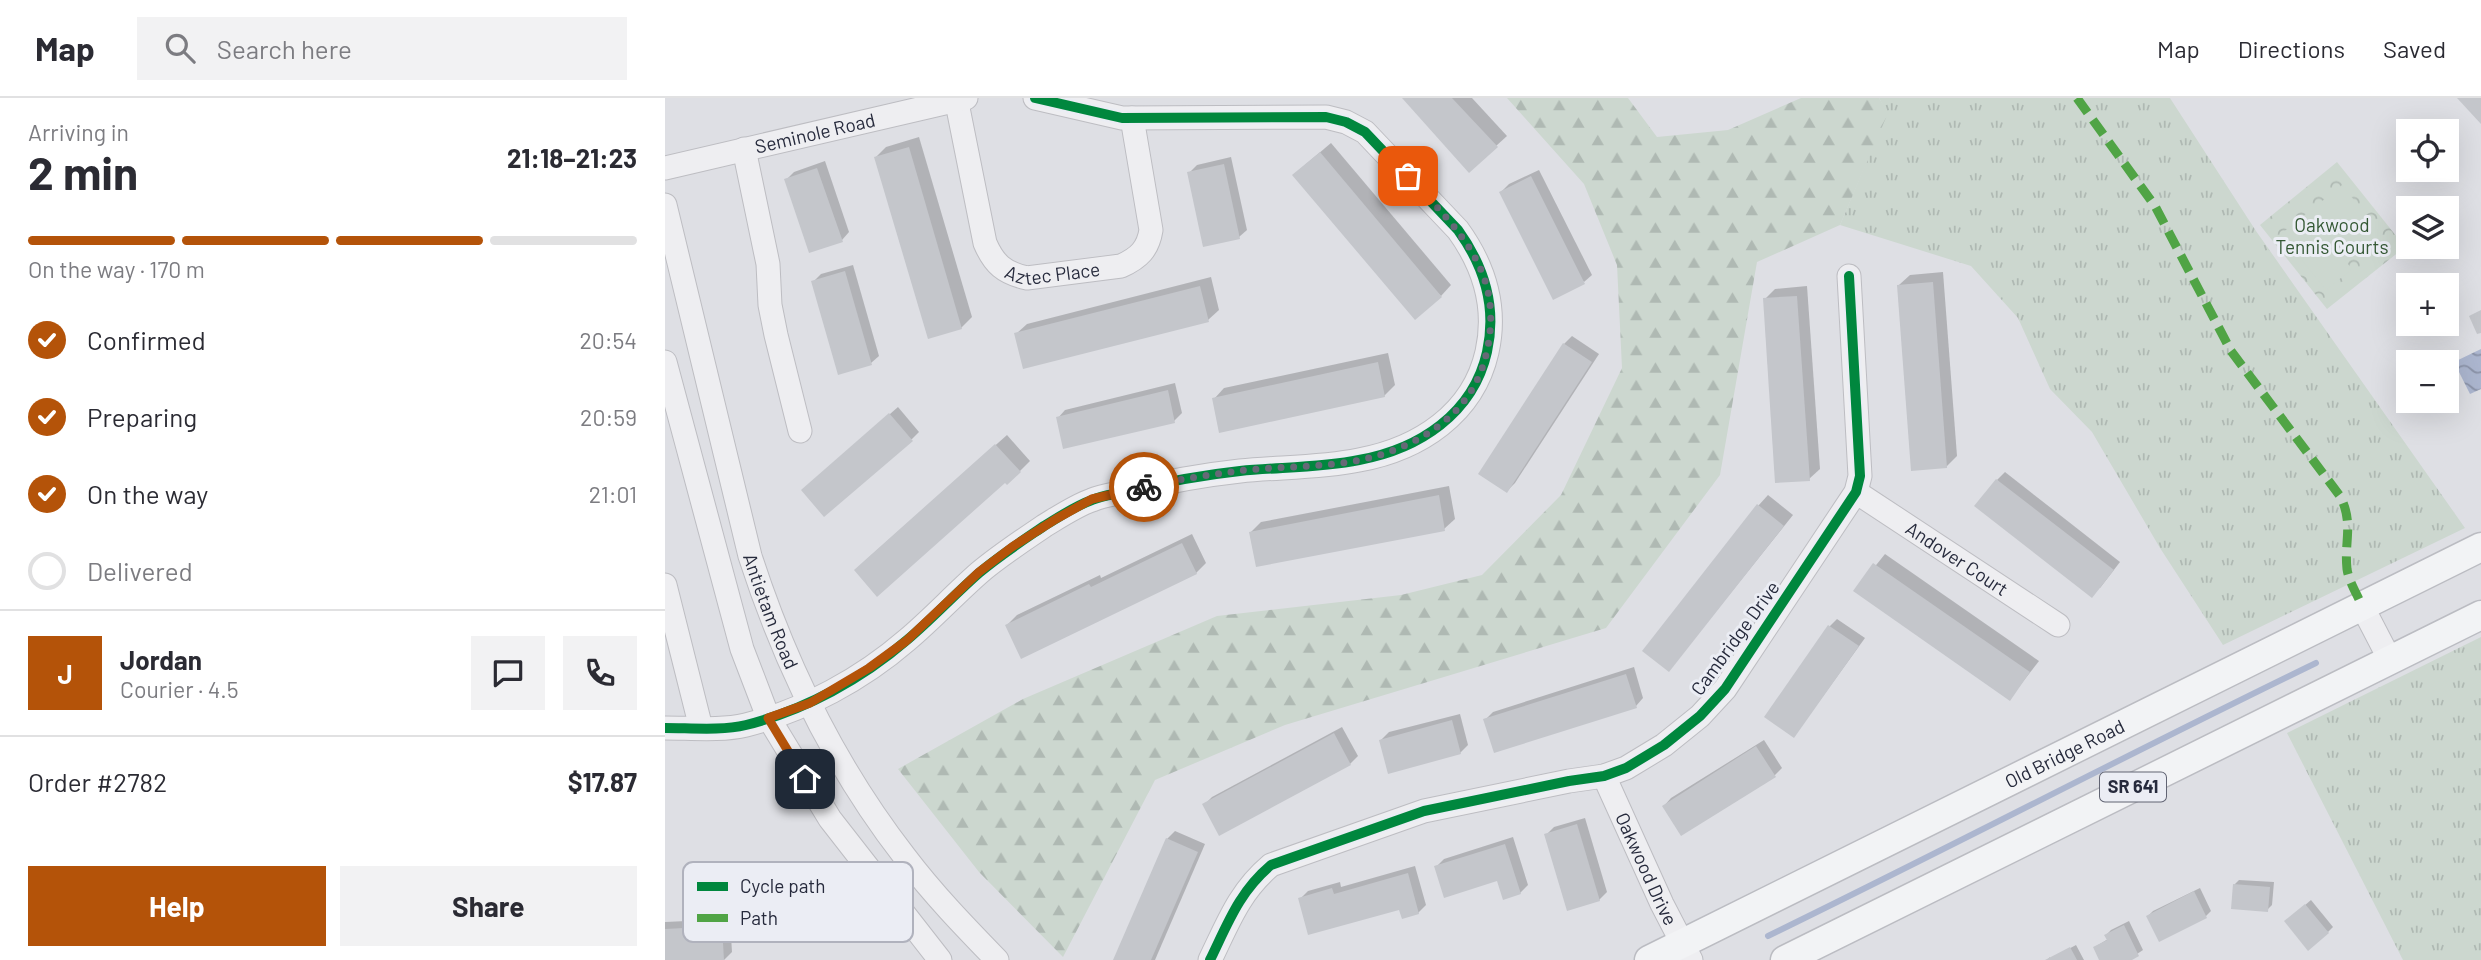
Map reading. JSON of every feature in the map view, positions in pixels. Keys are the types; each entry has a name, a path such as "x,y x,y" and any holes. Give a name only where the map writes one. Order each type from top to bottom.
{"main road":[{"name":"Old Bridge Road","path":"1649,960 1686,951 2481,547"},
{"name":"SR 641","path":"1785,960 2481,615"}],"street":[{"path":"665,728 744,726 810,703 869,668 906,641 979,572 1012,547 1092,499 1237,471 1357,461 1388,453 1417,440 1444,422 1462,406 1476,385 1490,341 1489,295 1482,270 1471,247 1458,230 1364,132 1346,122 1326,117 1132,118 1035,98"},
{"name":"Aztec Place","path":"959,99 985,243 992,259 1002,270 1027,278 1121,265 1143,252 1151,230 1132,118"},
{"name":"Seminole Road","path":"665,168 959,99"},
{"path":"744,149 768,264 770,305 800,431"},
{"name":"Antietam Road","path":"665,205 750,556 768,610 834,751 868,806 908,862"},
{"name":"Cambridge Drive","path":"1210,960 1240,898 1254,880 1271,865 1424,811 1604,776 1626,768 1664,745 1700,716 1725,688 1856,492 1860,476 1849,276"},
{"name":"Antietam Road","path":"665,362 743,649 768,718 830,819 864,862"},
{"name":"Andover Court","path":"1856,492 2057,625"},
{"path":"665,585 701,728"},
{"path":"2362,606 2390,660"},
{"name":"Oakwood Drive","path":"1604,776 1686,951"},
{"name":"Antietam Road","path":"913,868 946,907 997,960"},
{"name":"Antietam Road","path":"913,925 940,960"}],"green space":[{"path":"1507,98 1628,98 1657,137 1728,130 1801,98 1879,98 1888,113 1840,225 1757,262 1720,475 1606,628 1285,725 1155,780 1063,957 979,872 898,769 1023,699 1217,616 1401,595 1482,575 1561,495 1622,368 1617,265 1584,184"},
{"path":"1879,98 2170,98 2256,231 2465,528 2223,645 2160,548 2092,432 2050,389 2018,318 1971,266 1840,225 1887,113"},
{"name":"Oakwood Tennis Courts","path":"2337,162 2396,236 2396,254 2327,309 2260,225"},
{"path":"2342,185 2387,241 2361,262 2316,206"},
{"path":"2307,213 2352,269 2326,290 2281,234"},
{"path":"2481,637 2481,960 2403,960 2287,733"}],"water":[{"path":"2481,349 2481,389 2470,394 2459,372 2459,360"}],"building":[{"path":"1402,98 1452,98 1498,147 1469,173"},
{"path":"2457,98 2481,98 2481,124"},
{"path":"909,147 962,329 928,339 874,157"},
{"path":"1320,152 1442,297 1415,320 1292,175"},
{"path":"1224,164 1240,239 1203,247 1187,172"},
{"path":"817,168 843,242 809,253 784,179"},
{"path":"1531,176 1585,284 1553,300 1499,192"},
{"path":"845,271 872,365 838,375 811,281"},
{"path":"1933,282 1947,468 1911,471 1897,285"},
{"path":"1200,286 1209,322 1023,369 1014,333"},
{"path":"1797,296 1810,481 1775,483 1763,298"},
{"path":"2481,310 2481,333 2477,334 2469,316"},
{"path":"1563,343 1592,362 1507,493 1478,474"},
{"path":"1378,362 1385,397 1219,433 1212,398"},
{"path":"1168,390 1175,423 1063,449 1056,417"},
{"path":"889,413 913,441 824,517 801,490"},
{"path":"995,444 1021,472 1007,485 1005,483 877,597 854,570"},
{"path":"1996,479 2114,570 2092,598 1974,506"},
{"path":"1439,495 1445,531 1256,567 1249,532"},
{"path":"1757,504 1784,526 1669,672 1642,651"},
{"path":"1182,543 1197,574 1021,659 1005,625"},
{"path":"1873,563 2030,672 2010,701 1853,591"},
{"path":"1828,625 1859,646 1794,738 1764,717"},
{"path":"1626,674 1637,708 1494,753 1483,719"},
{"path":"1452,720 1461,754 1388,774 1379,740"},
{"path":"1334,733 1351,765 1219,836 1202,804"},
{"path":"1756,746 1776,777 1681,836 1662,806"},
{"path":"1577,824 1600,901 1567,911 1544,834"},
{"path":"1166,838 1198,852 1151,960 1113,960"},
{"path":"1505,844 1521,894 1503,900 1497,881 1444,898 1434,866"},
{"path":"1408,873 1419,914 1402,919 1399,910 1308,935 1298,898 1332,888 1334,894"},
{"path":"2233,884 2270,887 2268,912 2231,909"},
{"path":"2194,891 2207,918 2159,942 2146,916"},
{"path":"2305,904 2329,933 2308,951 2284,921"},
{"path":"2124,925 2139,956 2132,960 2099,960 2093,947 2107,940 2104,935"},
{"path":"683,928 683,942 723,942 724,960 665,960 665,929"},
{"path":"2070,947 2077,960 2045,960"}],"waterway":[{"path":"1768,936 2316,663"}],"marked path":[{"path":"2077,98 2155,206 2231,351 2340,496 2348,524 2347,569 2362,606"}],"cycle path":[{"path":"665,728 716,729 746,725 790,711 832,692 890,654 995,561 1044,526 1086,502 1198,477 1240,471 1329,465 1381,455 1422,437 1440,425 1470,393 1480,374 1490,335 1489,303 1475,258 1458,230 1365,132 1346,122 1326,117 1122,118 1035,98"},
{"path":"1210,960 1242,897 1271,865 1424,811 1604,776 1626,768 1664,745 1700,716 1725,689 1856,492 1860,476 1849,276"}],"way so far":[{"path":"1144,487 1237,471 1357,461 1388,453 1417,440 1462,406 1476,385 1490,341 1489,295 1482,270 1471,247 1408,176"}],"route":[{"path":"805,779 768,718 810,703 869,668 906,641 979,572 1056,519 1092,499 1144,487"}]}
